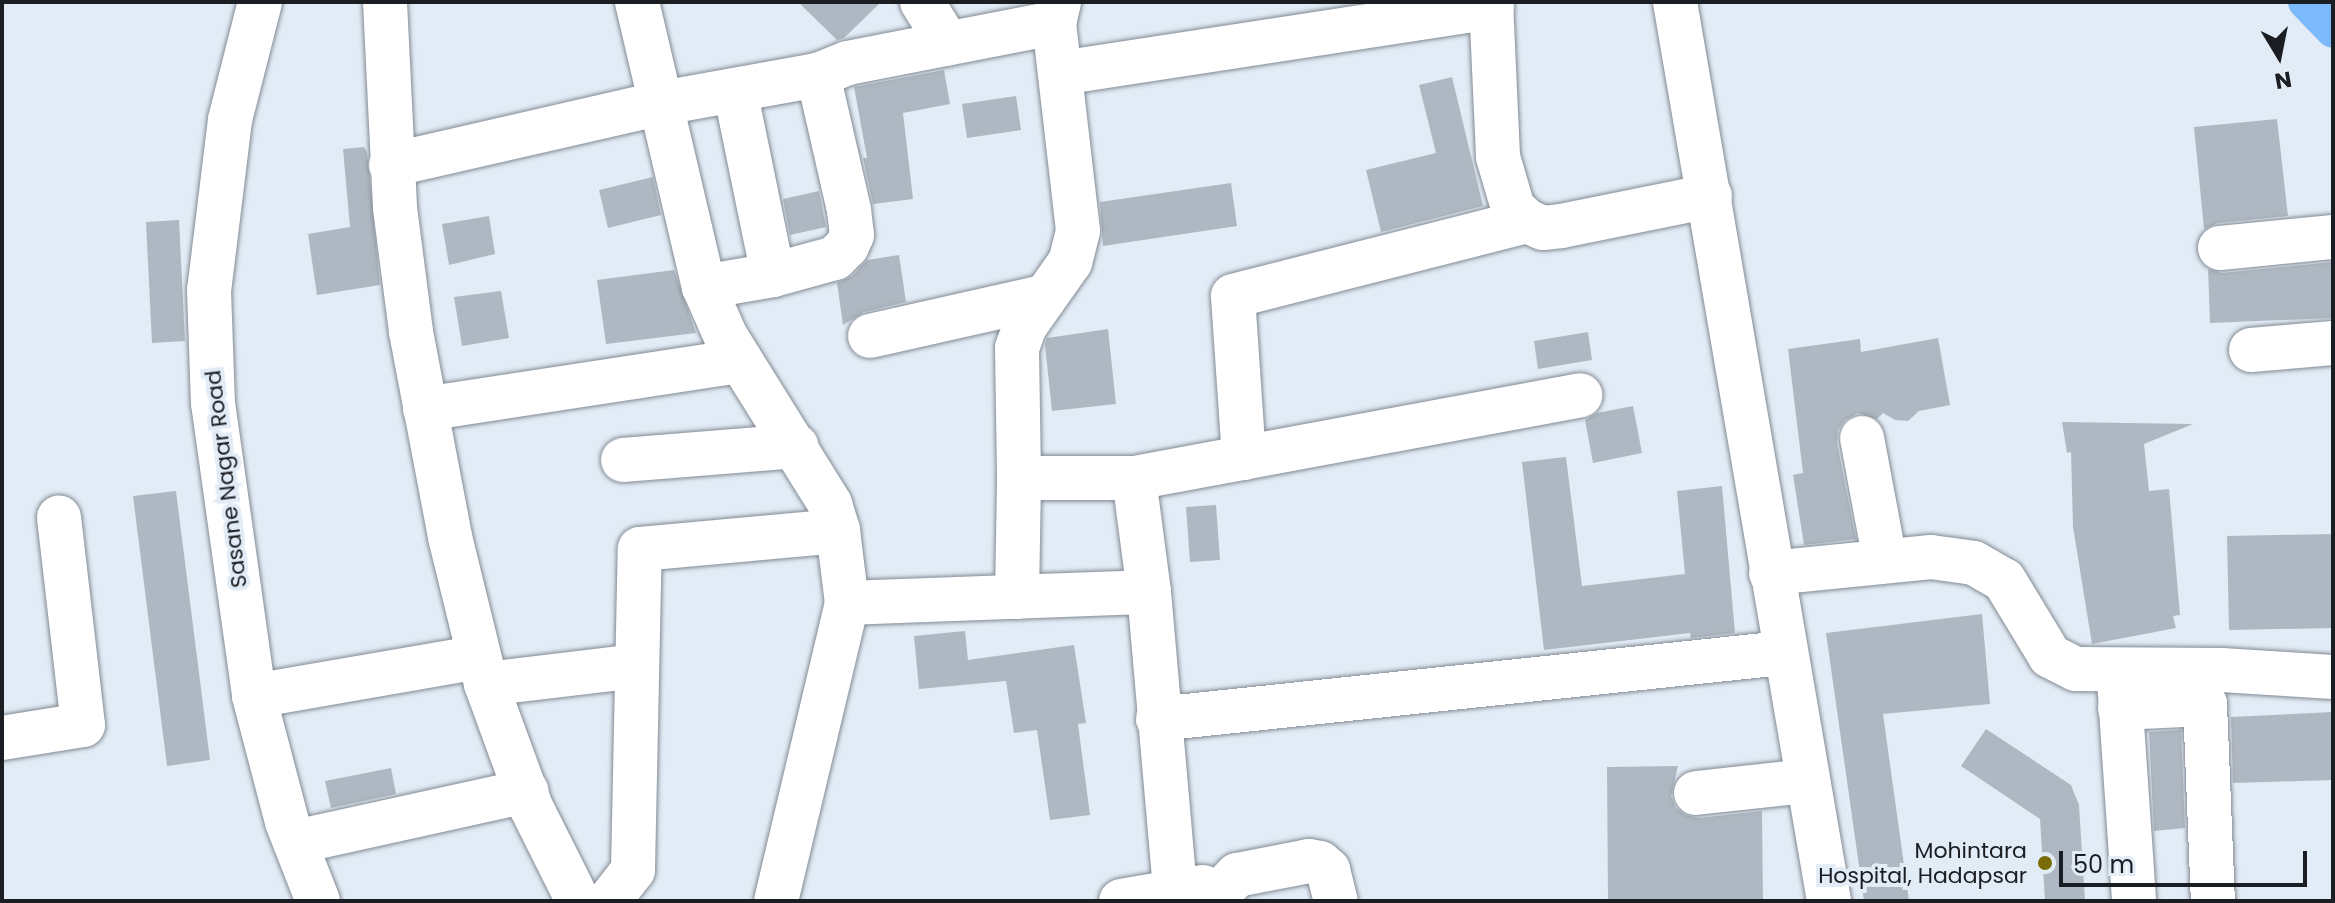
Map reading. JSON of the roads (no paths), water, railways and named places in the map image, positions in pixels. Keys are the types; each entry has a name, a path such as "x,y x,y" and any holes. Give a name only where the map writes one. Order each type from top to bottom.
{"street":[{"name":"Sasane Nagar Road","path":"260,2 230,120 209,290 213,403 254,696 295,842 318,901"},
{"path":"385,2 391,165 411,332 450,537 482,670 526,791 578,901"},
{"path":"637,2 704,287 740,361 830,504 838,531 847,603 776,901"},
{"path":"922,2 948,44"},
{"path":"1675,2 1710,196 1783,653 1829,901"},
{"path":"1061,73 1492,5 1498,157 1513,208 1527,221 1543,228 1561,226 1710,196"},
{"path":"391,165 662,103 818,75 848,63 948,44 1057,12 1078,231 1070,262 1025,326 1017,348 1017,597"},
{"path":"704,287 773,275 835,258 852,235 818,75"},
{"path":"735,90 773,275"},
{"path":"1244,458 1233,296 1527,221"},
{"path":"2220,248 2333,237"},
{"path":"870,336 1043,297"},
{"path":"2251,350 2333,343"},
{"path":"425,409 740,361"},
{"path":"1019,478 1134,478 1580,395"},
{"path":"1862,438 1885,561"},
{"path":"623,460 796,446"},
{"path":"1134,478 1149,592 1175,889"},
{"path":"2,738 83,725 59,517"},
{"path":"609,901 633,870 640,549 838,531"},
{"path":"1771,573 1931,557 1974,563 2004,580 2050,656 2119,689 2205,704 2213,901"},
{"path":"847,603 1149,592"},
{"path":"1158,719 1783,653"},
{"path":"254,696 482,670 636,666"},
{"path":"2119,689 2223,686 2333,677"},
{"path":"2223,686 2333,701"},
{"path":"2223,686 2233,901"},
{"path":"2119,689 2134,901"},
{"path":"1696,793 1807,781"},
{"path":"295,842 526,791"},
{"path":"1121,901 1175,889 1207,887 1224,896 1237,875 1309,861 1320,863 1328,870 1336,901"}],"waterway":[{"path":"2305,2 2333,31"}],"place":[{"name":"Mohintara Hospital, Hadapsar","path":"2045,863"}]}
